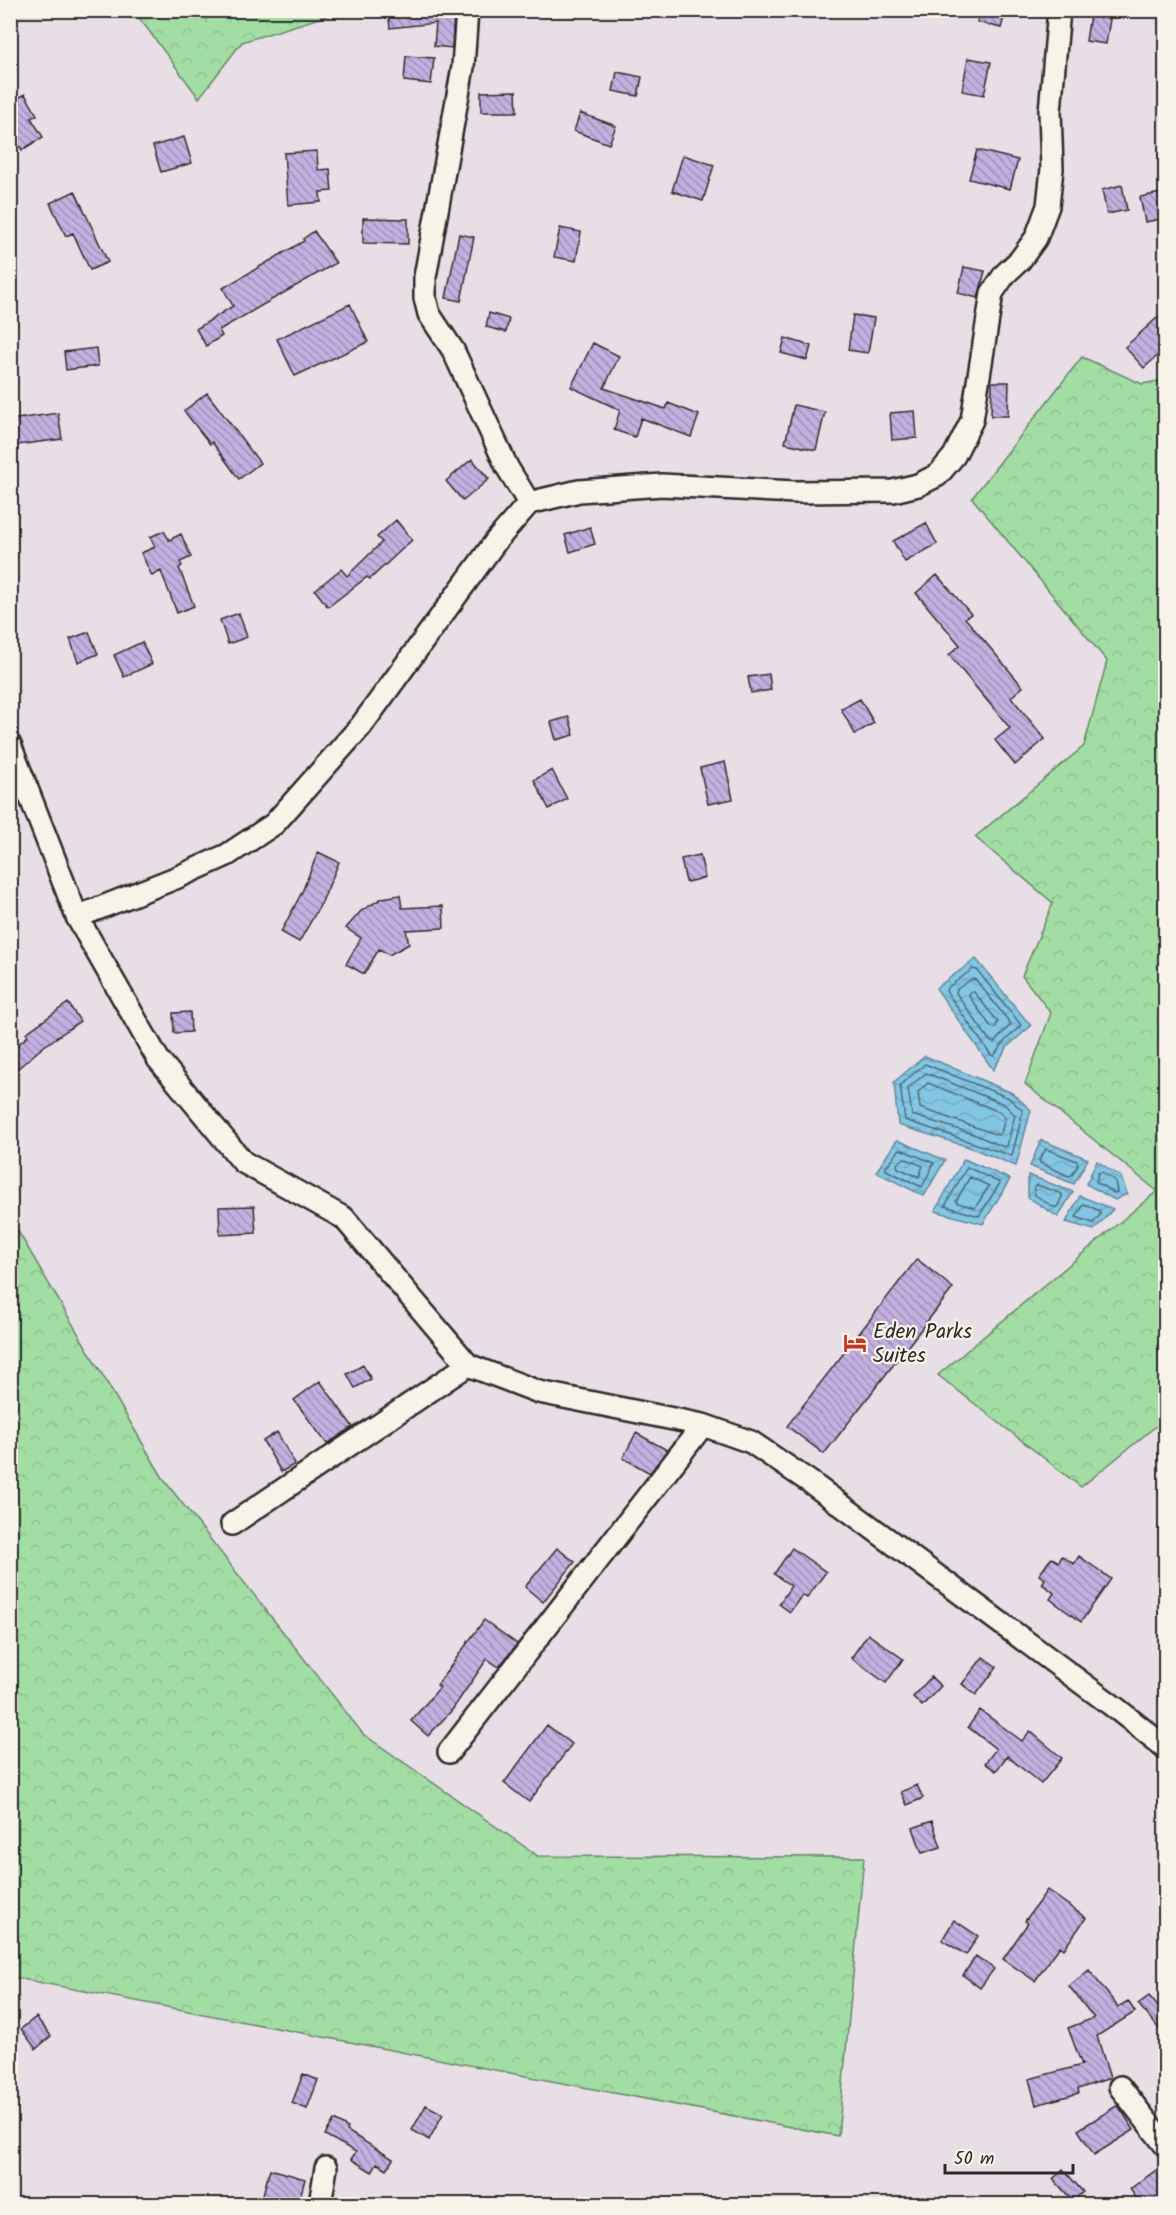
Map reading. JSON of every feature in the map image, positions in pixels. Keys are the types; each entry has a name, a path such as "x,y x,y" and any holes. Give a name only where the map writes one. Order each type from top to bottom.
{"street":[{"path":"467,10 463,67 425,278 425,298 429,314 453,350 507,467 529,503"},
{"path":"77,917 227,855 274,824 362,726 496,542 529,503 579,491 662,485 795,492 893,491 918,485 938,475 954,456 972,420 992,293 1036,238 1048,206 1052,169 1050,111 1059,10"},
{"path":"10,745 77,917 158,1059 243,1162 344,1218 468,1365 539,1392 703,1425 751,1442 810,1482 1117,1709 1166,1748"},
{"path":"232,1524 468,1365"},
{"path":"449,1752 703,1425"},
{"path":"1120,2087 1166,2146"},
{"path":"320,2205 326,2168"}],"green space":[{"path":"134,11 342,11 242,42 199,98"},
{"path":"1082,357 1142,384 1165,380 1166,1418 1081,1487 938,1375 1157,1191 1025,1084 1051,1013 1022,976 1053,903 975,837 1084,746 1107,661 972,498"},
{"path":"11,1219 164,1480 363,1734 538,1856 864,1857 838,2136 11,1977"}],"water":[{"path":"976,959 1031,1026 1008,1046 993,1070 936,988"},
{"path":"925,1056 1012,1093 1031,1110 1016,1166 969,1147 898,1125 894,1082"},
{"path":"897,1140 945,1160 924,1196 876,1172"},
{"path":"1041,1140 1088,1159 1074,1184 1030,1166"},
{"path":"964,1159 1010,1179 983,1224 935,1211"},
{"path":"1097,1161 1121,1177 1127,1194 1115,1200 1086,1184"},
{"path":"1028,1175 1073,1192 1058,1217 1028,1197"},
{"path":"1080,1196 1113,1209 1094,1230 1066,1222"}],"building":[{"path":"388,10 454,12 452,48 434,46 436,23 390,28"},
{"path":"980,10 1006,10 1001,28 977,22"},
{"path":"1090,15 1110,19 1106,44 1086,41"},
{"path":"406,56 434,58 431,84 404,81"},
{"path":"968,58 991,62 984,95 962,91"},
{"path":"617,72 642,77 638,96 613,91"},
{"path":"516,91 517,112 481,112 481,92"},
{"path":"25,94 37,115 31,118 43,137 22,150 10,131 10,103"},
{"path":"580,113 616,126 609,144 574,131"},
{"path":"184,137 192,163 161,172 153,146"},
{"path":"977,150 1018,160 1010,189 969,179"},
{"path":"317,151 318,170 330,169 332,191 320,192 321,202 288,205 284,153"},
{"path":"683,155 714,165 703,201 672,191"},
{"path":"1122,185 1127,210 1107,214 1102,190"},
{"path":"75,191 108,262 90,270 73,233 66,236 50,203"},
{"path":"1166,192 1166,218 1145,222 1140,197"},
{"path":"363,218 408,219 408,244 363,243"},
{"path":"560,228 581,232 576,261 554,257"},
{"path":"314,231 336,263 219,330 222,336 206,346 196,329 233,306 223,288 304,241 303,239"},
{"path":"459,234 474,237 461,301 446,298"},
{"path":"964,267 985,271 978,298 958,293"},
{"path":"350,304 368,342 295,376 277,339"},
{"path":"489,313 509,319 506,332 486,327"},
{"path":"853,315 874,318 868,353 848,350"},
{"path":"1158,317 1166,325 1166,348 1144,368 1125,347"},
{"path":"785,338 811,346 807,360 781,353"},
{"path":"593,343 619,356 604,388 666,409 668,403 699,415 691,437 641,418 635,437 614,430 620,410 571,387"},
{"path":"96,348 98,366 66,370 64,352"},
{"path":"992,382 1009,382 1008,416 991,416"},
{"path":"207,393 260,463 239,479 212,442 210,444 184,411"},
{"path":"794,405 825,412 816,450 785,443"},
{"path":"915,411 917,438 892,440 890,413"},
{"path":"58,413 62,439 10,446 10,420"},
{"path":"472,459 489,479 463,501 446,481"},
{"path":"396,520 412,540 370,579 367,577 328,607 315,590 341,569 347,576 382,542 377,537"},
{"path":"926,523 937,544 905,562 893,541"},
{"path":"590,527 595,544 570,552 565,535"},
{"path":"164,531 169,540 181,534 191,557 180,562 182,566 179,568 194,606 177,613 161,571 152,576 141,553 155,547 150,537"},
{"path":"937,575 971,614 965,618 1023,687 1011,697 1045,739 1015,765 995,740 1010,728 949,655 960,645 916,593"},
{"path":"239,613 247,637 228,644 220,620"},
{"path":"89,632 98,654 78,662 70,639"},
{"path":"142,642 152,664 124,677 114,655"},
{"path":"769,674 771,690 751,693 748,677"},
{"path":"860,699 874,723 855,734 841,709"},
{"path":"569,717 574,735 556,740 551,722"},
{"path":"725,762 733,799 708,804 700,768"},
{"path":"552,770 567,799 549,809 534,780"},
{"path":"318,852 339,862 322,902 299,942 281,932 302,892"},
{"path":"700,855 705,878 686,882 681,859"},
{"path":"400,895 402,908 443,906 444,928 406,930 409,944 389,955 379,949 364,974 346,964 361,938 346,928 361,911 382,898"},
{"path":"68,1003 80,1021 43,1047 10,1075 10,1051 28,1036 26,1033"},
{"path":"190,1012 191,1032 174,1033 173,1013"},
{"path":"254,1206 256,1233 220,1235 219,1207"},
{"path":"917,1259 953,1288 824,1454 787,1426"},
{"path":"363,1365 371,1379 355,1388 347,1374"},
{"path":"320,1381 353,1427 327,1444 294,1400"},
{"path":"277,1432 295,1464 281,1472 263,1441"},
{"path":"636,1433 667,1450 650,1473 623,1458"},
{"path":"557,1548 575,1562 543,1602 525,1587"},
{"path":"792,1548 826,1572 807,1598 802,1595 790,1612 779,1604 791,1586 774,1574"},
{"path":"1062,1556 1074,1564 1079,1556 1111,1579 1081,1622 1050,1599 1054,1593 1042,1584 1045,1579 1039,1575 1052,1558 1059,1562"},
{"path":"484,1620 517,1644 499,1667 487,1659 452,1710 428,1736 411,1721 440,1687 437,1685"},
{"path":"868,1634 903,1659 886,1683 851,1658"},
{"path":"983,1657 997,1667 976,1695 962,1684"},
{"path":"931,1677 941,1686 922,1706 913,1697"},
{"path":"980,1710 1022,1741 1030,1731 1062,1758 1041,1784 1007,1756 996,1771 985,1763 996,1749 968,1727"},
{"path":"547,1725 572,1744 529,1802 504,1783"},
{"path":"917,1785 923,1798 907,1805 901,1792"},
{"path":"932,1821 941,1847 922,1853 913,1828"},
{"path":"1047,1890 1086,1918 1064,1949 1060,1946 1035,1981 1003,1959 1028,1923 1025,1921"},
{"path":"954,1920 978,1936 966,1955 942,1940"},
{"path":"976,1956 994,1969 980,1988 963,1975"},
{"path":"1089,1970 1118,2007 1128,2001 1135,2012 1097,2036 1110,2078 1078,2089 1079,2093 1036,2105 1029,2079 1082,2065 1068,2028 1094,2018 1069,1986"},
{"path":"1149,1996 1166,2016 1166,2037 1138,2004"},
{"path":"36,2017 51,2036 36,2049 21,2029"},
{"path":"303,2074 318,2080 307,2109 292,2103"},
{"path":"426,2105 443,2114 429,2140 412,2130"},
{"path":"1118,2105 1134,2130 1094,2155 1078,2130"},
{"path":"334,2120 348,2128 347,2131 393,2159 387,2169 377,2163 372,2172 351,2159 356,2152 325,2135"},
{"path":"1166,2163 1166,2205 1141,2205 1130,2189"},
{"path":"270,2169 305,2179 298,2205 285,2205 262,2198"},
{"path":"1063,2169 1083,2192 1073,2201 1053,2179"}],"place":[{"name":"Eden Parks Suites","path":"855,1343"}]}
